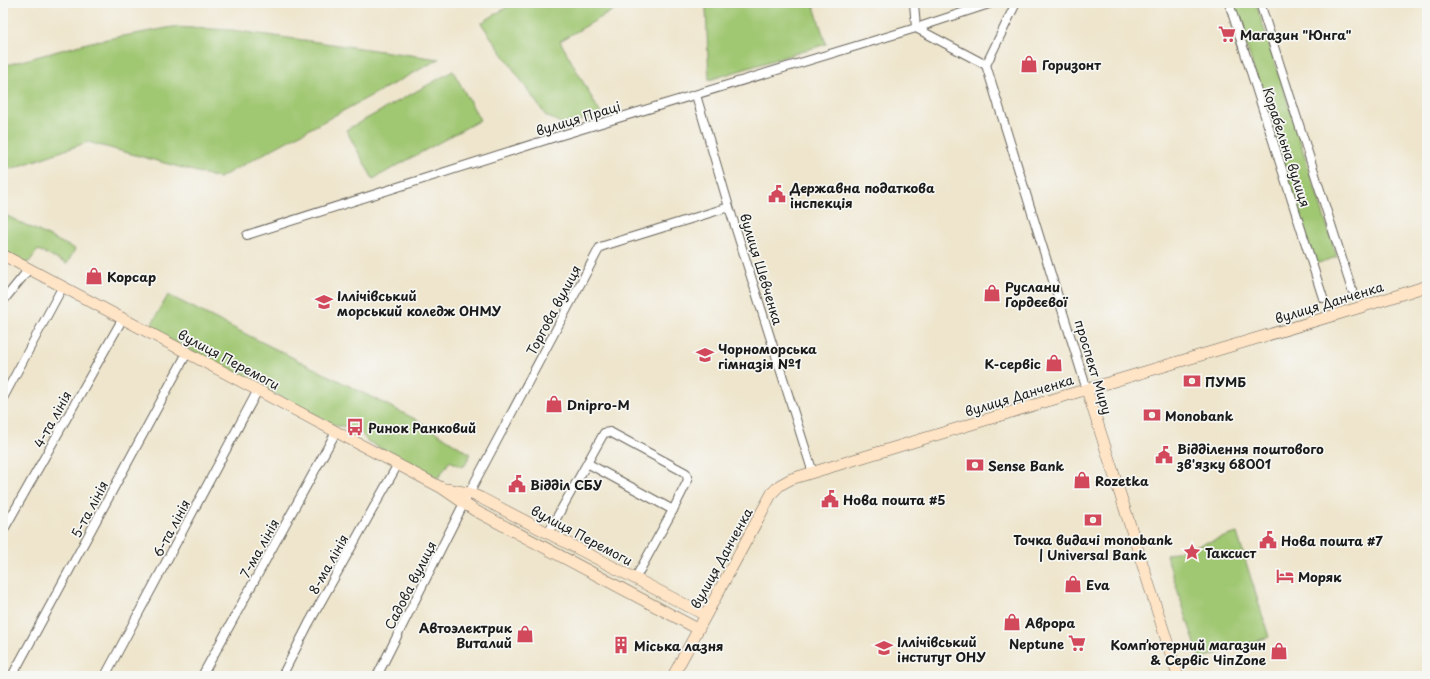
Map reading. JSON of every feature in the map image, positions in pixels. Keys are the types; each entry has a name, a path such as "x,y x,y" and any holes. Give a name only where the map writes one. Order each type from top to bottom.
{"main road":[{"name":"вулиця Перемоги","path":"3,255 398,464 442,488 464,504 698,630"},
{"name":"вулиця Данченка","path":"673,676 772,493 780,485 791,479 1427,286"},
{"name":"проспект Миру","path":"1087,390 1178,676"},
{"name":"вулиця Перемоги","path":"442,488 469,493 481,498 705,615"}],"street":[{"path":"914,3 916,28 986,65 1016,3"},
{"name":"вулиця Праці","path":"247,235 545,141 916,28 992,3"},
{"name":"Корабельна вулиця","path":"1229,3 1323,298"},
{"name":"Корабельна вулиця","path":"1260,3 1352,290"},
{"name":"проспект Миру","path":"986,65 1087,390"},
{"name":"вулиця Шевченка","path":"696,95 729,207 813,472"},
{"name":"Торгова вулиця","path":"464,504 600,247 729,207"},
{"path":"3,301 29,270"},
{"path":"3,398 63,286"},
{"name":"4-та лінія","path":"3,531 123,318"},
{"name":"5-та лінія","path":"12,676 187,352"},
{"name":"6-та лінія","path":"105,676 258,390"},
{"path":"548,533 604,433 607,431 610,432 686,473 688,476 688,480 673,510 635,579"},
{"name":"7-ма лінія","path":"202,676 336,432"},
{"path":"587,463 673,510"},
{"name":"8-ма лінія","path":"282,676 309,623 398,464"},
{"name":"Садова вулиця","path":"377,676 464,504"}],"green space":[{"path":"514,3 626,3 560,41 602,116 563,124 546,116 481,23"},
{"path":"703,3 813,3 826,44 709,80 706,8"},
{"path":"1233,3 1256,3 1337,257 1315,264"},
{"path":"173,27 231,30 439,59 219,178 88,142 11,169 3,165 3,66 91,42"},
{"path":"453,71 480,120 373,179 346,130"},
{"path":"3,214 75,249 67,264 38,250 29,262 25,263 3,251"},
{"path":"168,295 419,421 470,454 466,464 462,467 450,461 438,478 367,441 354,429 337,426 149,329"},
{"path":"1237,533 1269,637 1200,659 1166,555"}],"place":[{"name":"Магазин \"Юнга\"","path":"1227,34"},
{"name":"Горизонт","path":"1029,64"},
{"name":"Державна податкова інспекція","path":"777,194"},
{"name":"Корсар","path":"94,276"},
{"name":"Руслани Гордєєвої","path":"992,293"},
{"name":"Іллічівський морський коледж ОНМУ","path":"324,302"},
{"name":"Чорноморська гімназія №1","path":"705,355"},
{"name":"К-сервіс","path":"1054,363"},
{"name":"ПУМБ","path":"1192,381"},
{"name":"Dnipro-M","path":"554,404"},
{"name":"Monobank","path":"1152,415"},
{"name":"Ринок Ранковий","path":"355,427"},
{"name":"Відділення поштового зв'язку 68001","path":"1164,455"},
{"name":"Sense Bank","path":"975,465"},
{"name":"Rozetka","path":"1082,480"},
{"name":"Відділ СБУ","path":"517,484"},
{"name":"Нова пошта #5","path":"830,499"},
{"name":"Точка видачі monobank | Universal Bank","path":"1093,520"},
{"name":"Нова пошта #7","path":"1268,540"},
{"name":"Таксист","path":"1192,552"},
{"name":"Моряк","path":"1285,576"},
{"name":"Eva","path":"1073,584"},
{"name":"Аврора","path":"1012,622"},
{"name":"Автоэлектрик Виталий","path":"525,634"},
{"name":"Neptune","path":"1077,643"},
{"name":"Міська лазня","path":"621,645"},
{"name":"Іллічівський інститут ОНУ","path":"884,648"},
{"name":"Комп’ютерний магазин & Сервіс ЧіпZone","path":"1279,651"}]}
